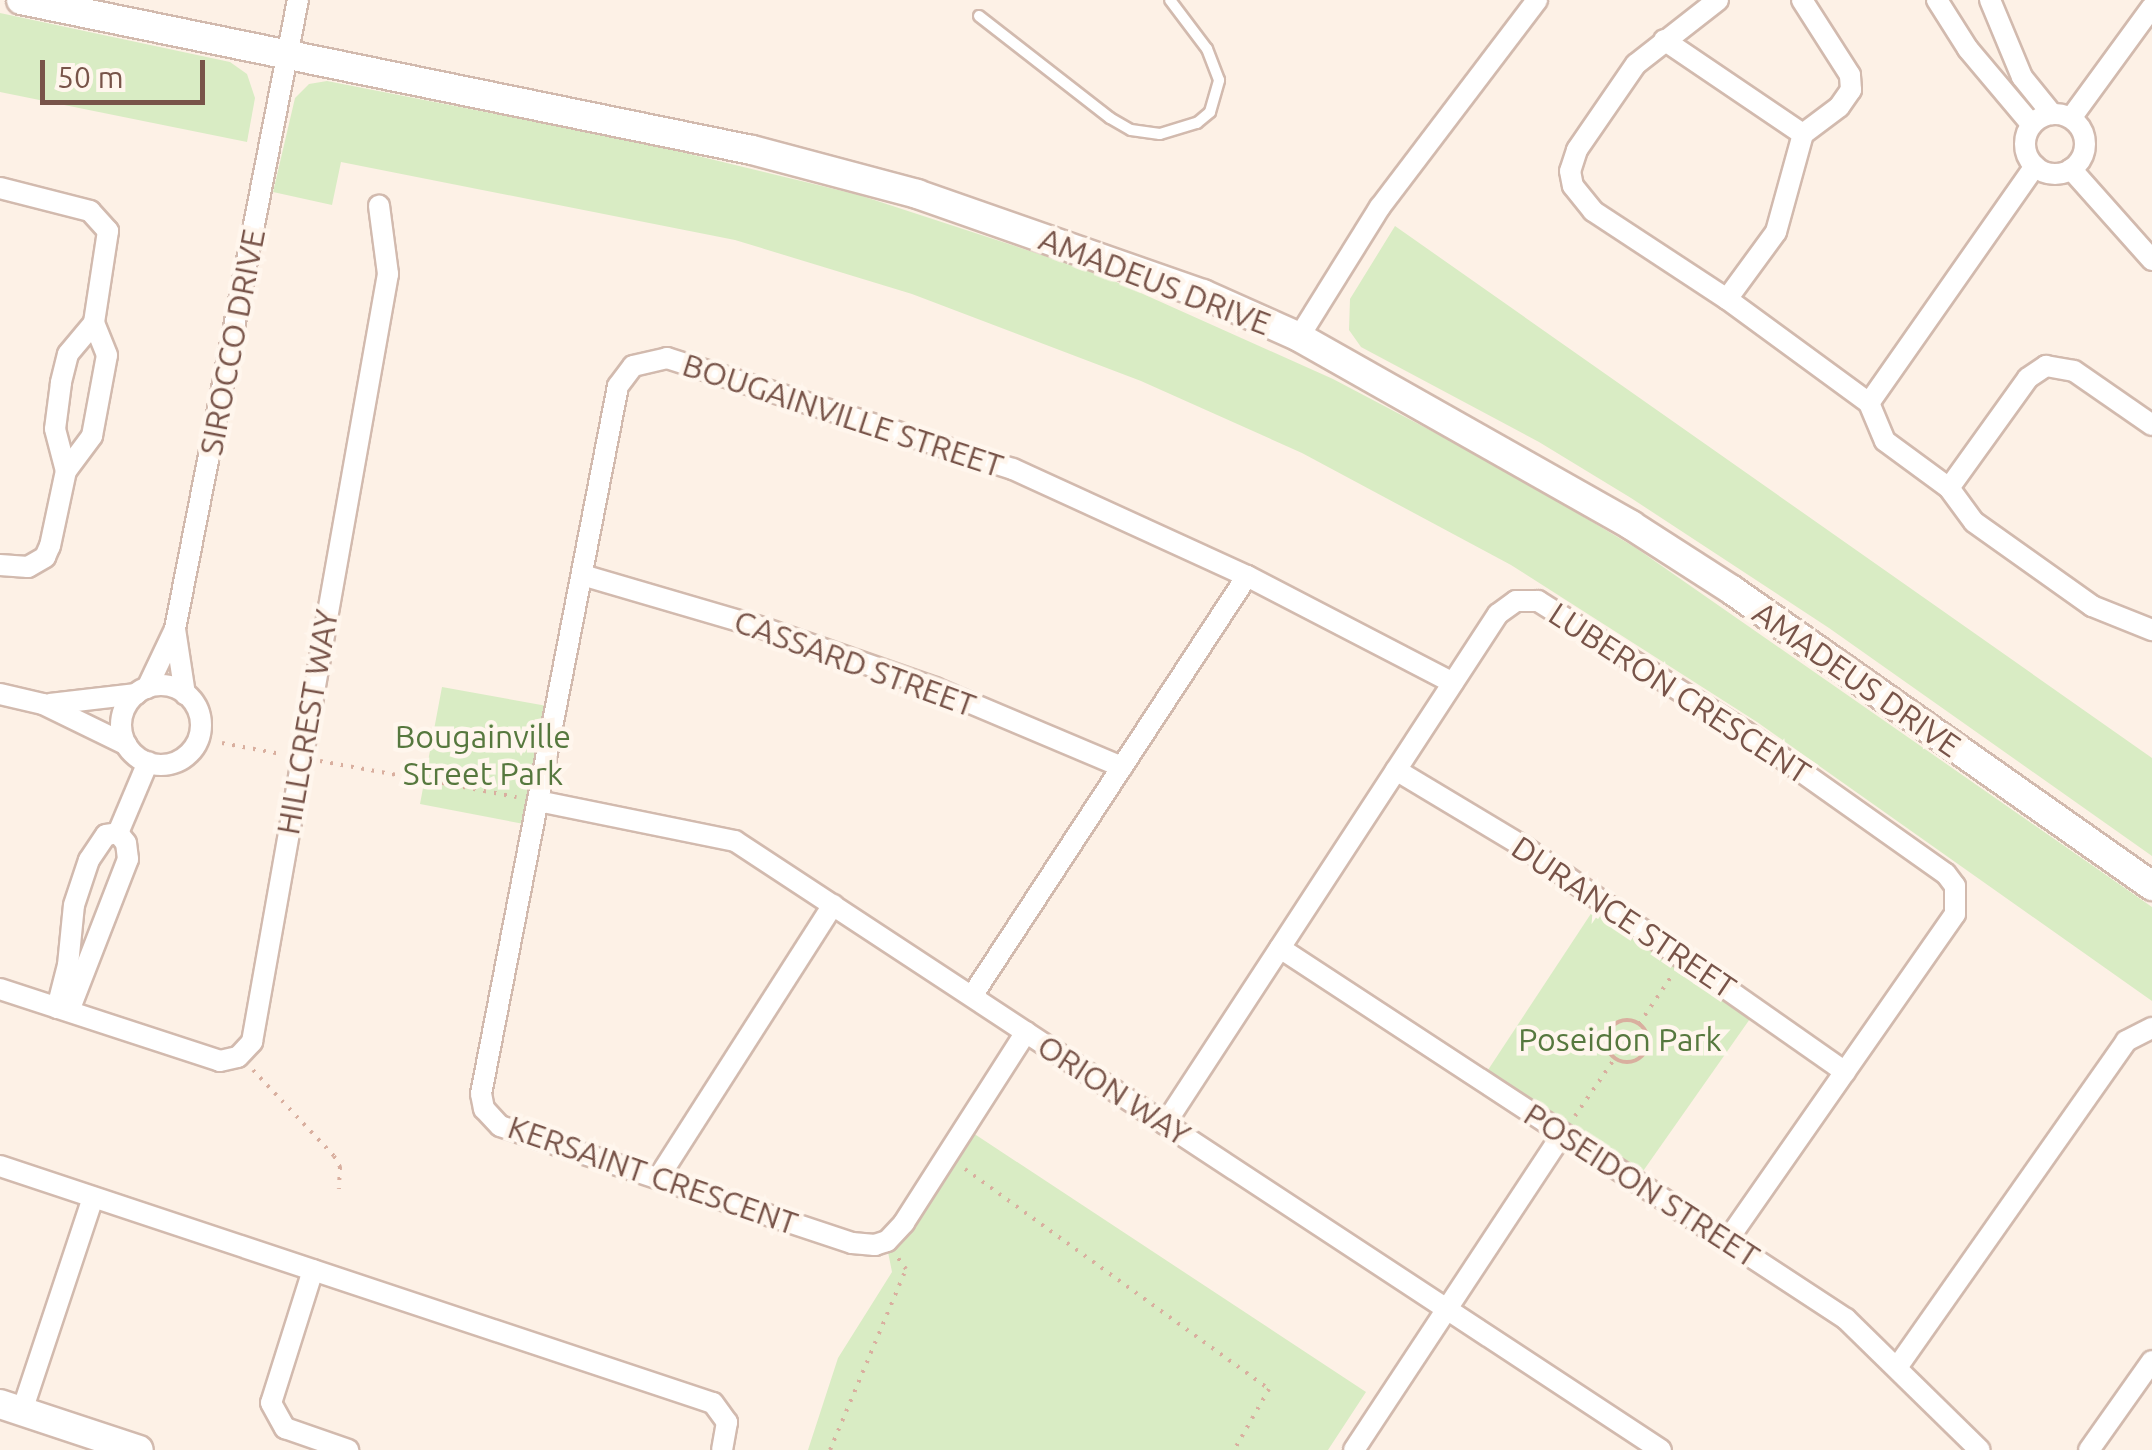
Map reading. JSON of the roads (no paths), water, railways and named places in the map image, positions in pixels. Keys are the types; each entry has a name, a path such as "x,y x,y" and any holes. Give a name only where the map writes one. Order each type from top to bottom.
{"street":[{"name":"AMADEUS DRIVE","path":"21,0 733,146 917,194 1203,294 1299,337 1630,525 1732,590 2152,886"},
{"name":"SIROCCO DRIVE","path":"142,691 176,628 298,0"},
{"path":"1299,337 1380,207 1537,0"},
{"path":"1718,0 1636,64 1577,150 1570,179 1576,194 1593,211 1727,300 1869,403 1885,441 1950,488 1974,522 2092,606 2149,622"},
{"path":"1727,300 1776,232 1803,134 1847,100 1852,86 1850,74 1802,0"},
{"path":"1937,0 1968,49 2032,125"},
{"path":"1990,0 2022,77 2085,142 2081,159 2071,170 2052,174 2035,166 2026,148 2032,125"},
{"path":"2032,125 2062,116 2152,7"},
{"path":"1664,40 1803,134"},
{"path":"1869,403 2035,166"},
{"path":"2071,170 2152,260"},
{"path":"0,188 83,209 102,220 109,243 94,323 68,354 62,383 55,429 66,471"},
{"name":"HILLCREST WAY","path":"63,1010 213,1059 238,1057 252,1042 388,274 378,206"},
{"path":"0,564 28,567 45,557 66,471 92,436 108,356 94,323"},
{"name":"BOUGAINVILLE STREET","path":"538,800 618,386 633,366 655,357 1013,469 1247,576 1453,683"},
{"path":"1950,488 2028,378 2046,366 2074,370 2152,425"},
{"name":"CASSARD STREET","path":"582,575 763,628 918,682 1122,767"},
{"path":"972,996 1247,576"},
{"name":"LUBERON CRESCENT","path":"1165,1124 1503,609 1516,601 1538,601 1744,731 1946,874 1957,893 1955,914 1728,1240"},
{"name":"SIROCCO DRIVE","path":"176,628 186,694"},
{"path":"0,694 42,704 127,745 148,762 179,761 197,742 200,716 186,694 160,685 142,691 42,704"},
{"path":"127,745 122,715 142,691"},
{"path":"63,1010 128,859 118,833 148,762"},
{"name":"DURANCE STREET","path":"1396,770 1524,847 1845,1072"},
{"name":"ORION WAY","path":"538,800 727,838 1661,1450"},
{"name":"KERSAINT CRESCENT","path":"538,800 482,1102 500,1126 852,1243 887,1241 898,1232 1026,1032"},
{"path":"63,1010 74,905 89,860 106,835 118,833"},
{"path":"659,1177 833,905"},
{"name":"POSEIDON STREET","path":"1280,948 1846,1319 1898,1366 1969,1446"},
{"path":"0,989 63,1010"},
{"path":"1898,1366 2126,1041 2152,1028"},
{"path":"1354,1450 1562,1134"},
{"path":"0,1166 712,1403 727,1422 722,1450"},
{"path":"93,1197 11,1407 139,1450"},
{"path":"313,1270 272,1395 272,1411 285,1428 348,1450"},
{"path":"2089,1450 2152,1361"}],"lane":[{"path":"979,16 1110,118 1131,130 1160,134 1197,124 1210,112 1219,80 1207,49 1170,0"}],"park label":[{"name":"Bougainville Street Park","path":"483,756"},
{"name":"Poseidon Park","path":"1620,1039"}]}
